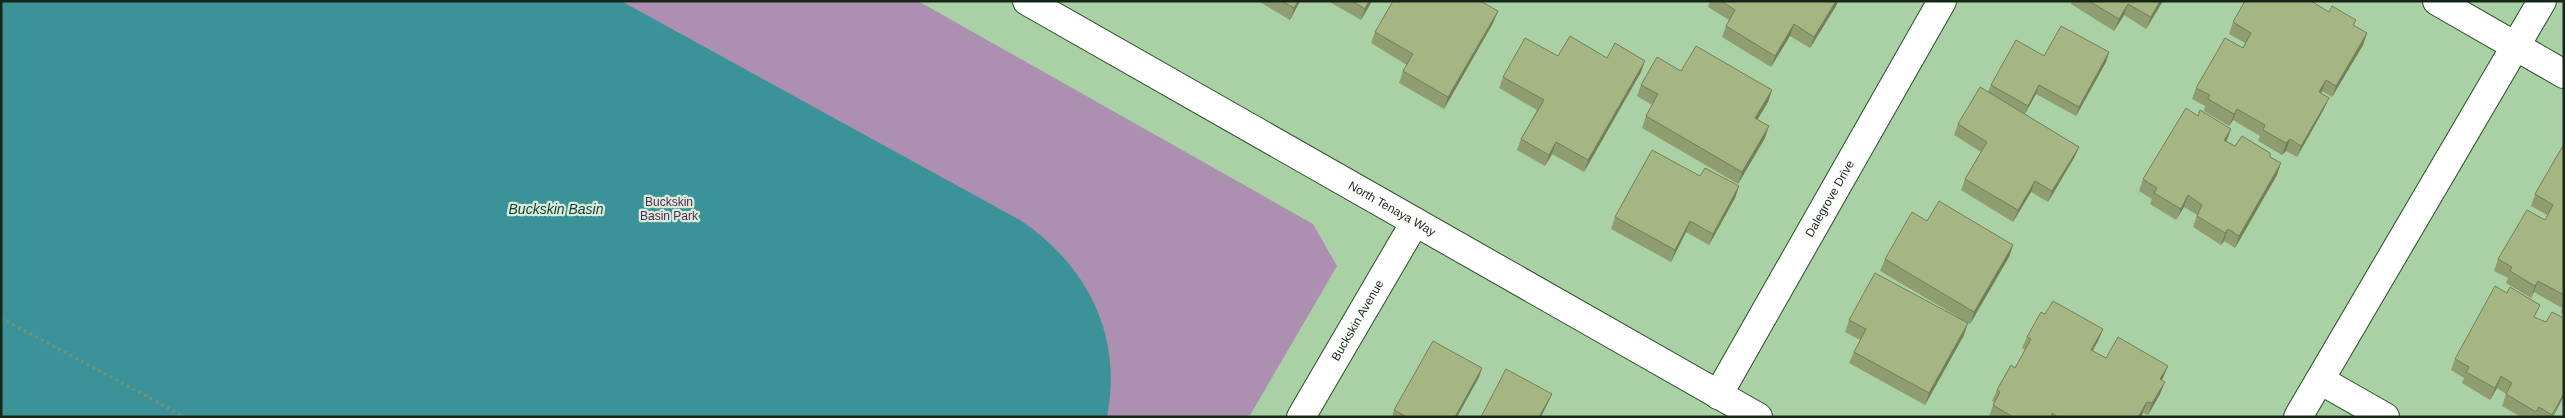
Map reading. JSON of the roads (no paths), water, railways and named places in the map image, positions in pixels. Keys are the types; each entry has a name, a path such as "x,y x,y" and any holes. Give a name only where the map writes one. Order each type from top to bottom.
{"main road":[{"name":"North Tenaya Way","path":"1026,1 1758,417"},
{"name":"Dalegrove Drive","path":"1718,394 1942,1"},
{"path":"2436,1 2564,74"},
{"path":"2298,417 2542,1"},
{"name":"Buckskin Avenue","path":"1301,417 1415,222"},
{"path":"2320,380 2385,417"}],"water":[{"name":"Buckskin Basin","path":"1,1 621,1 1020,220 1044,238 1064,258 1081,280 1095,305 1104,330 1110,358 1111,387 1107,417 1,417"}],"park label":[{"name":"Buckskin Basin Park","path":"669,209"}]}
